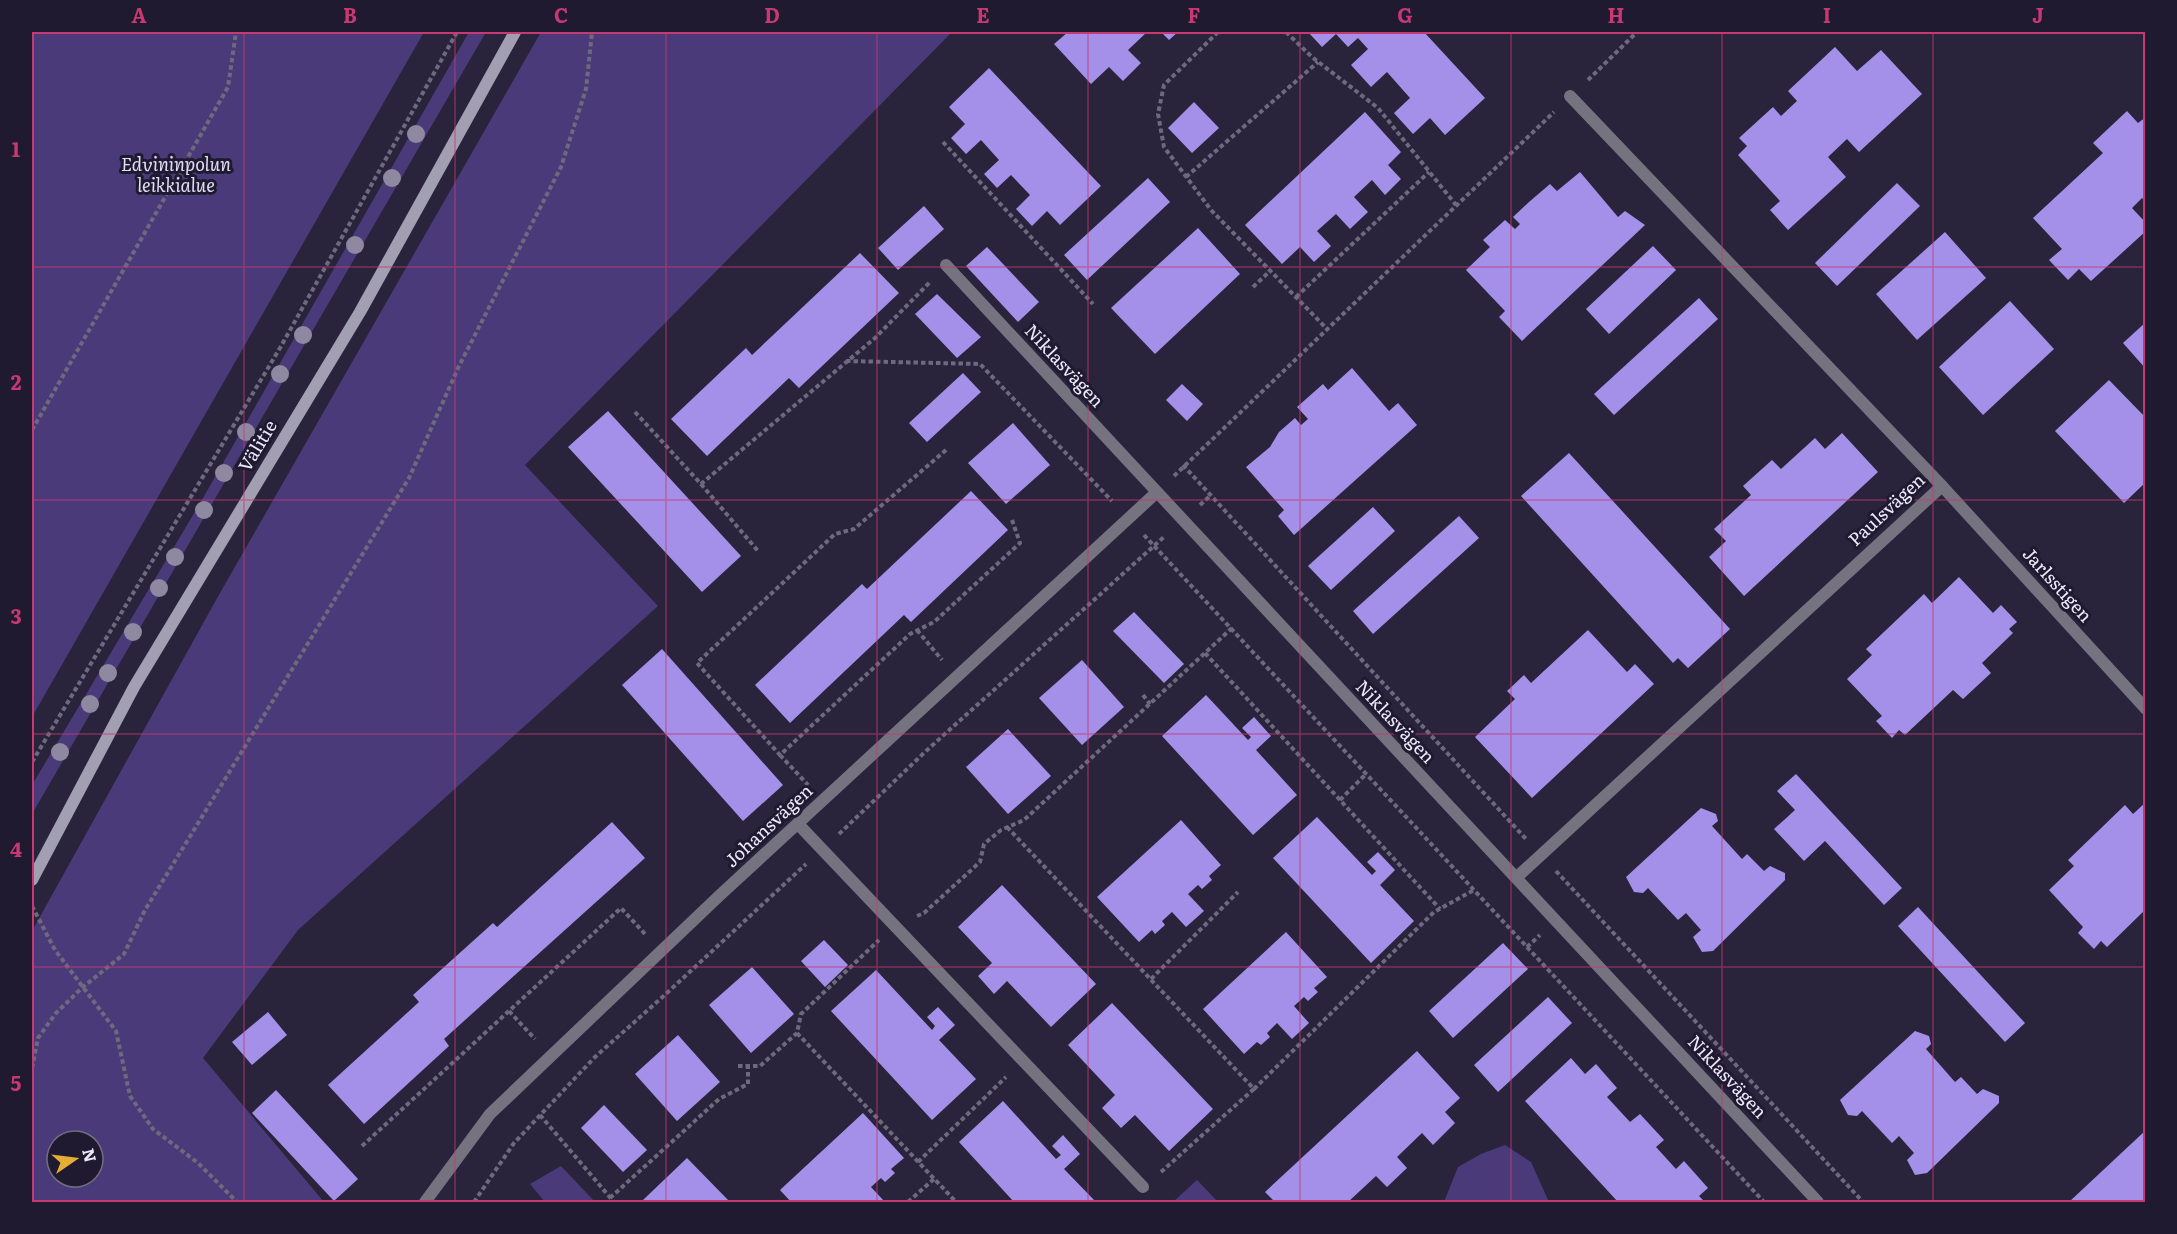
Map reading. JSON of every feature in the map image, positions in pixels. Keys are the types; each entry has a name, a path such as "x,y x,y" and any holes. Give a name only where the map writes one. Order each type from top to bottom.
{"main road":[{"name":"Välitie","path":"32,880 134,687 360,312 515,32"}],"street":[{"name":"Paulsvägen","path":"1517,877 1942,486 1570,96"},
{"name":"Niklasvägen","path":"946,265 1156,494 1517,877 1818,1203"},
{"name":"Jarlsstigen","path":"1942,486 2145,709"},
{"name":"Johansvägen","path":"424,1203 490,1114 661,951 1156,494"},
{"path":"798,824 1143,1187"}],"path":[{"path":"32,430 228,87 236,32"},
{"path":"32,762 280,348 457,32"},
{"path":"32,1068 38,1038 56,1013 82,987 124,954 146,910 409,478 459,366 561,167 586,89 592,32"},
{"path":"1218,32 1164,85 1158,114 1164,147 1211,210 1327,329"},
{"path":"1286,32 1318,62 1378,108 1456,205"},
{"path":"1156,494 1183,465 1637,32"},
{"path":"1186,177 1318,62"},
{"path":"943,142 1093,304"},
{"path":"1296,297 1429,172"},
{"path":"701,484 875,338 946,265"},
{"path":"1253,287 1270,271"},
{"path":"846,361 980,364 1232,628 1764,1203"},
{"path":"635,412 758,551"},
{"path":"823,801 697,663 835,534 854,529 946,450"},
{"path":"1183,465 1863,1203"},
{"path":"780,754 910,634 934,622 1020,543 1012,520"},
{"path":"738,1066 760,1066 797,1033 801,1014 894,925 924,913 980,862 984,844 1001,830 1024,820 1232,628"},
{"path":"917,630 957,677"},
{"path":"1205,653 1440,909"},
{"path":"1143,695 1150,704"},
{"path":"1340,800 1366,774"},
{"path":"1007,827 1254,1089"},
{"path":"1143,1187 1254,1089 1426,920 1440,909 1474,890"},
{"path":"1151,979 1238,892"},
{"path":"32,906 55,950 116,1031 130,1096 153,1128 198,1163 237,1203"},
{"path":"362,1146 621,908 661,951"},
{"path":"509,1011 550,1056"},
{"path":"797,1033 957,1203"},
{"path":"610,1198 719,1099 747,1084 748,1066"},
{"path":"918,1162 1010,1074"},
{"path":"540,1115 614,1203"},
{"path":"908,1203 934,1179"}],"green space":[{"name":"Edvininpolun leikkialue","path":"32,32 424,32 32,717"},
{"path":"469,32 486,32 32,814 32,785 199,505"},
{"path":"541,32 952,32 525,465 658,606 298,930 203,1058 324,1202 32,1202 32,931 220,593"},
{"path":"1505,1145 1531,1162 1549,1202 1444,1202 1458,1167 1481,1154"},
{"path":"561,1166 595,1202 545,1202 530,1184"},
{"path":"1197,1180 1218,1202 1173,1202"}],"building":[{"path":"1068,32 1147,32 1128,50 1141,63 1123,81 1109,67 1091,84 1054,44"},
{"path":"1161,32 1178,32 1169,40"},
{"path":"1308,32 1424,32 1485,98 1445,135 1430,118 1413,134 1394,113 1410,98 1387,72 1371,87 1351,65 1368,49 1358,38 1348,47 1336,34 1322,47"},
{"path":"1835,47 1857,71 1881,50 1922,94 1859,152 1847,139 1828,157 1846,177 1788,230 1770,210 1780,201 1738,155 1747,146 1739,138 1773,107 1781,116 1797,101 1788,91"},
{"path":"989,68 1101,186 1060,225 1047,211 1032,226 1016,209 1030,195 1011,175 997,188 984,174 999,160 981,140 966,154 951,138 965,124 949,107"},
{"path":"1194,102 1219,128 1192,153 1168,128"},
{"path":"2127,111 2138,123 2146,117 2146,202 2142,198 2132,208 2146,223 2146,231 2091,281 2079,269 2068,280 2049,260 2062,249 2033,218 2103,153 2093,143"},
{"path":"1365,112 1401,152 1388,165 1401,179 1385,195 1372,180 1354,197 1368,212 1350,229 1336,214 1317,231 1331,246 1314,262 1300,247 1282,264 1245,225"},
{"path":"1580,172 1618,217 1625,211 1645,225 1522,341 1499,317 1505,311 1466,270 1490,247 1483,240 1505,220 1515,229 1520,224 1513,217 1529,202 1550,184 1557,191"},
{"path":"1148,178 1170,202 1087,280 1064,255"},
{"path":"1897,183 1920,206 1837,286 1815,263"},
{"path":"924,206 944,229 898,270 878,248"},
{"path":"1198,228 1240,274 1155,354 1111,308"},
{"path":"1945,232 1986,278 1917,340 1876,294"},
{"path":"1653,246 1676,270 1609,334 1586,309"},
{"path":"987,247 1039,302 1018,322 966,266"},
{"path":"860,253 899,293 799,388 789,378 707,456 671,419 746,348 752,355"},
{"path":"937,294 981,337 957,358 915,314"},
{"path":"1699,298 1718,319 1614,415 1594,394"},
{"path":"2010,301 2054,349 1983,415 1939,367"},
{"path":"2146,322 2146,369 2123,343"},
{"path":"1352,368 1389,411 1398,403 1417,425 1294,535 1278,516 1284,510 1246,467 1270,447 1279,432 1295,418 1301,425 1308,419 1297,407 1323,384 1328,390"},
{"path":"963,373 981,392 927,442 909,423"},
{"path":"2109,380 2146,418 2146,482 2124,503 2055,431"},
{"path":"1182,384 1203,404 1187,421 1166,400"},
{"path":"608,411 741,556 702,592 568,447"},
{"path":"1013,423 1050,465 1006,504 968,463"},
{"path":"1842,433 1878,472 1744,596 1709,557 1726,541 1714,529 1751,495 1743,486 1772,460 1781,469 1815,438 1825,449"},
{"path":"1569,453 1730,629 1688,668 1678,658 1673,663 1521,496"},
{"path":"971,491 1008,530 911,622 904,615 790,723 755,685 862,584 867,589"},
{"path":"1373,507 1395,531 1331,590 1308,566"},
{"path":"1459,516 1479,538 1373,634 1353,611"},
{"path":"1959,577 1993,613 2001,605 2017,622 2009,629 2013,633 1982,663 1991,673 1963,699 1953,690 1905,735 1899,730 1892,738 1876,721 1882,716 1847,679 1872,655 1866,649 1924,594 1932,603"},
{"path":"1134,612 1184,664 1164,683 1113,631"},
{"path":"1588,630 1627,672 1635,664 1654,684 1532,798 1475,737 1515,699 1507,691 1524,675 1531,683"},
{"path":"662,649 783,785 743,821 622,685"},
{"path":"1082,660 1124,707 1082,745 1039,698"},
{"path":"1206,695 1248,740 1251,737 1242,728 1254,717 1271,736 1256,750 1297,795 1253,835 1162,736"},
{"path":"1008,729 1051,776 1008,814 966,767"},
{"path":"1796,774 1902,888 1884,905 1825,841 1804,861 1774,829 1795,810 1777,791"},
{"path":"2146,802 2146,909 2107,947 2101,941 2094,949 2078,933 2083,927 2049,890 2074,866 2068,860 2125,805 2133,814"},
{"path":"1701,808 1716,814 1718,821 1712,826 1742,859 1747,854 1764,871 1770,866 1785,873 1785,880 1713,951 1702,952 1693,937 1701,930 1686,913 1678,920 1648,888 1643,893 1634,892 1626,877"},
{"path":"1317,817 1372,875 1376,871 1367,862 1378,852 1395,870 1380,885 1414,921 1371,963 1273,858"},
{"path":"1181,820 1221,865 1209,876 1212,880 1202,889 1198,885 1188,894 1204,911 1186,927 1172,912 1162,921 1165,925 1155,934 1152,930 1139,942 1097,897"},
{"path":"612,822 645,858 444,1039 449,1046 364,1124 328,1085 419,1002 413,995 493,923 497,927"},
{"path":"1002,885 1096,984 1051,1027 1007,981 994,994 978,976 992,963 958,927"},
{"path":"1918,907 2025,1023 2005,1042 1898,926"},
{"path":"1286,932 1327,977 1314,988 1318,992 1308,1001 1304,997 1294,1006 1309,1023 1292,1039 1277,1023 1267,1033 1270,1037 1261,1045 1257,1042 1244,1054 1203,1009"},
{"path":"824,940 848,965 825,987 801,961"},
{"path":"1503,943 1528,969 1453,1038 1429,1011"},
{"path":"752,967 794,1014 751,1053 709,1005"},
{"path":"876,970 932,1030 935,1026 927,1017 938,1007 955,1025 939,1040 976,1079 932,1120 831,1011"},
{"path":"1548,997 1572,1023 1498,1092 1474,1065"},
{"path":"1112,1003 1213,1109 1169,1151 1135,1115 1121,1128 1102,1108 1115,1095 1068,1045"},
{"path":"268,1012 287,1035 252,1065 232,1042"},
{"path":"1915,1031 1929,1036 1931,1044 1926,1049 1955,1082 1961,1077 1977,1094 1983,1089 1999,1096 1999,1103 1927,1173 1915,1175 1907,1160 1914,1153 1899,1136 1892,1143 1862,1111 1857,1116 1848,1115 1840,1100"},
{"path":"678,1035 720,1082 677,1121 635,1074"},
{"path":"1417,1051 1460,1098 1445,1112 1455,1123 1433,1145 1422,1133 1397,1157 1407,1168 1387,1187 1376,1176 1348,1202 1275,1202 1265,1192"},
{"path":"1571,1058 1585,1074 1596,1064 1617,1088 1607,1097 1630,1122 1640,1114 1664,1140 1656,1147 1676,1169 1684,1161 1708,1188 1699,1196 1705,1202 1618,1202 1525,1101"},
{"path":"276,1090 358,1179 334,1201 252,1113"},
{"path":"1003,1101 1056,1159 1061,1155 1052,1146 1063,1135 1080,1154 1064,1169 1096,1202 1014,1202 959,1142"},
{"path":"604,1105 647,1150 623,1172 581,1128"},
{"path":"863,1113 904,1158 891,1169 895,1173 885,1182 881,1178 871,1187 885,1202 791,1202 780,1190"},
{"path":"2146,1130 2146,1202 2069,1202"},
{"path":"687,1158 730,1202 645,1202 643,1200"}]}
